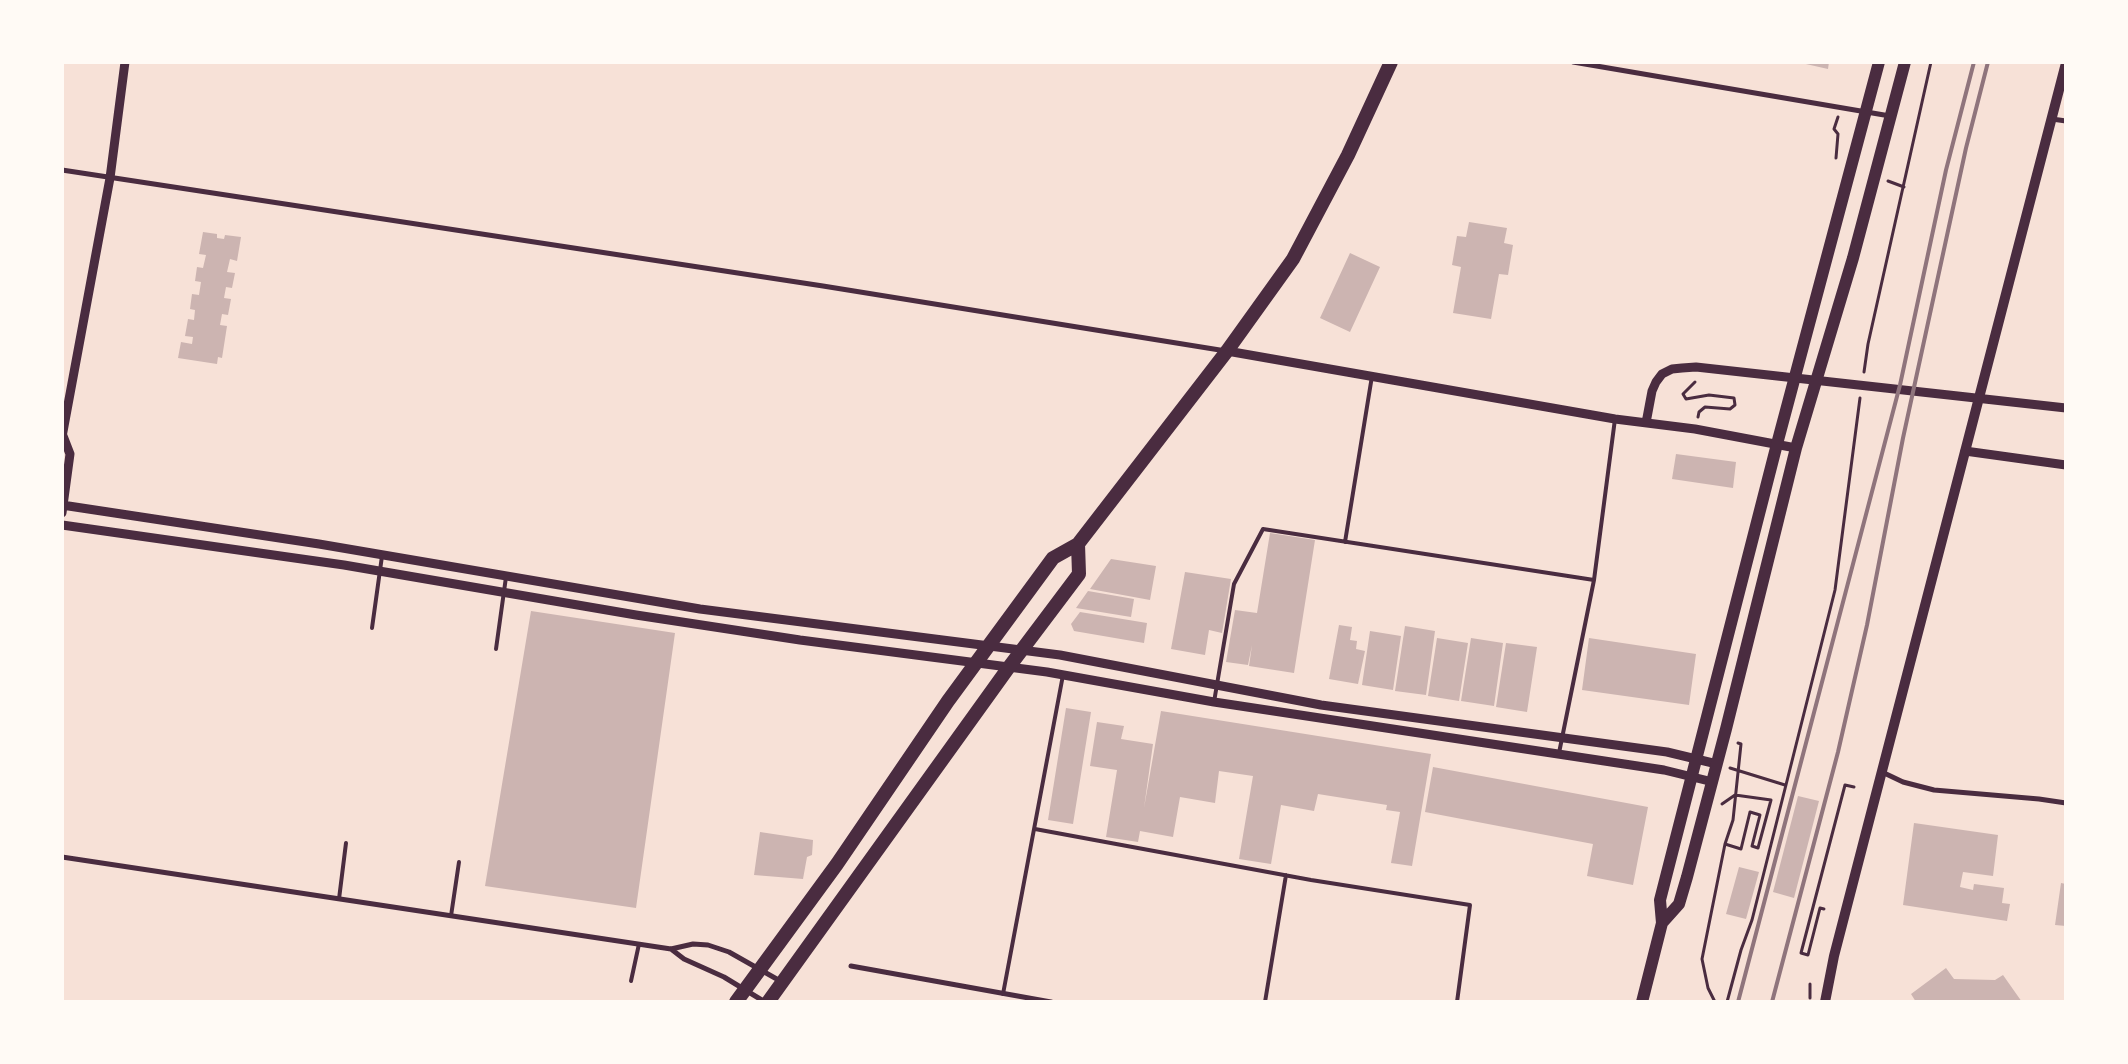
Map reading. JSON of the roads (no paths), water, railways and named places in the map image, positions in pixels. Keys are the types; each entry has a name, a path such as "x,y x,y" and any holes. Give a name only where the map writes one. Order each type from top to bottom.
{"highway":[{"path":"736,1002 837,864 948,701 1053,558 1078,544 1227,351 1293,258 1348,155 1391,62"},
{"path":"766,1002 1022,649 1079,574 1078,544"}],"main road":[{"path":"1642,1002 1662,923 1660,900 1776,444 1879,62"},
{"path":"1662,923 1679,904 1713,782 1796,448 1852,258 1905,62"},
{"path":"1825,1002 1834,956 2066,62"}],"street":[{"path":"125,62 110,178 63,436 70,454 63,508 382,555 700,608 1022,649 1321,705 1667,752 1717,764"},
{"path":"1573,62 1890,116"},
{"path":"2052,119 2066,121"},
{"path":"62,170 823,286 1227,351 1615,419 1695,429 1796,448"},
{"path":"1646,423 1652,391 1662,374 1677,368 1711,369 2066,408"},
{"path":"1965,450 2066,465"},
{"path":"62,524 380,571 790,638 1062,675 1214,702 1664,770 1713,782"},
{"path":"1882,772 1903,782 1934,790 2040,798 2066,803"},
{"path":"62,857 670,949 693,944 708,946 728,952 782,982"},
{"path":"670,949 684,959 704,966 766,1002"},
{"path":"851,966 1051,1002"}],"lane":[{"path":"1345,542 1372,376"},
{"path":"1559,753 1594,580 1615,419"},
{"path":"1214,702 1234,584 1263,529 1594,580"},
{"path":"372,628 382,555"},
{"path":"496,648 506,576"},
{"path":"1003,994 1062,675"},
{"path":"1035,829 1286,875 1470,905 1457,1002"},
{"path":"339,899 346,843"},
{"path":"451,916 459,862"},
{"path":"1264,1002 1286,875"},
{"path":"631,981 639,944"}],"railway":[{"path":"1738,1002 1900,385 1946,170 1974,62"},
{"path":"1772,1002 1838,752 1867,625 1903,438 1966,148 1988,62"}]}
